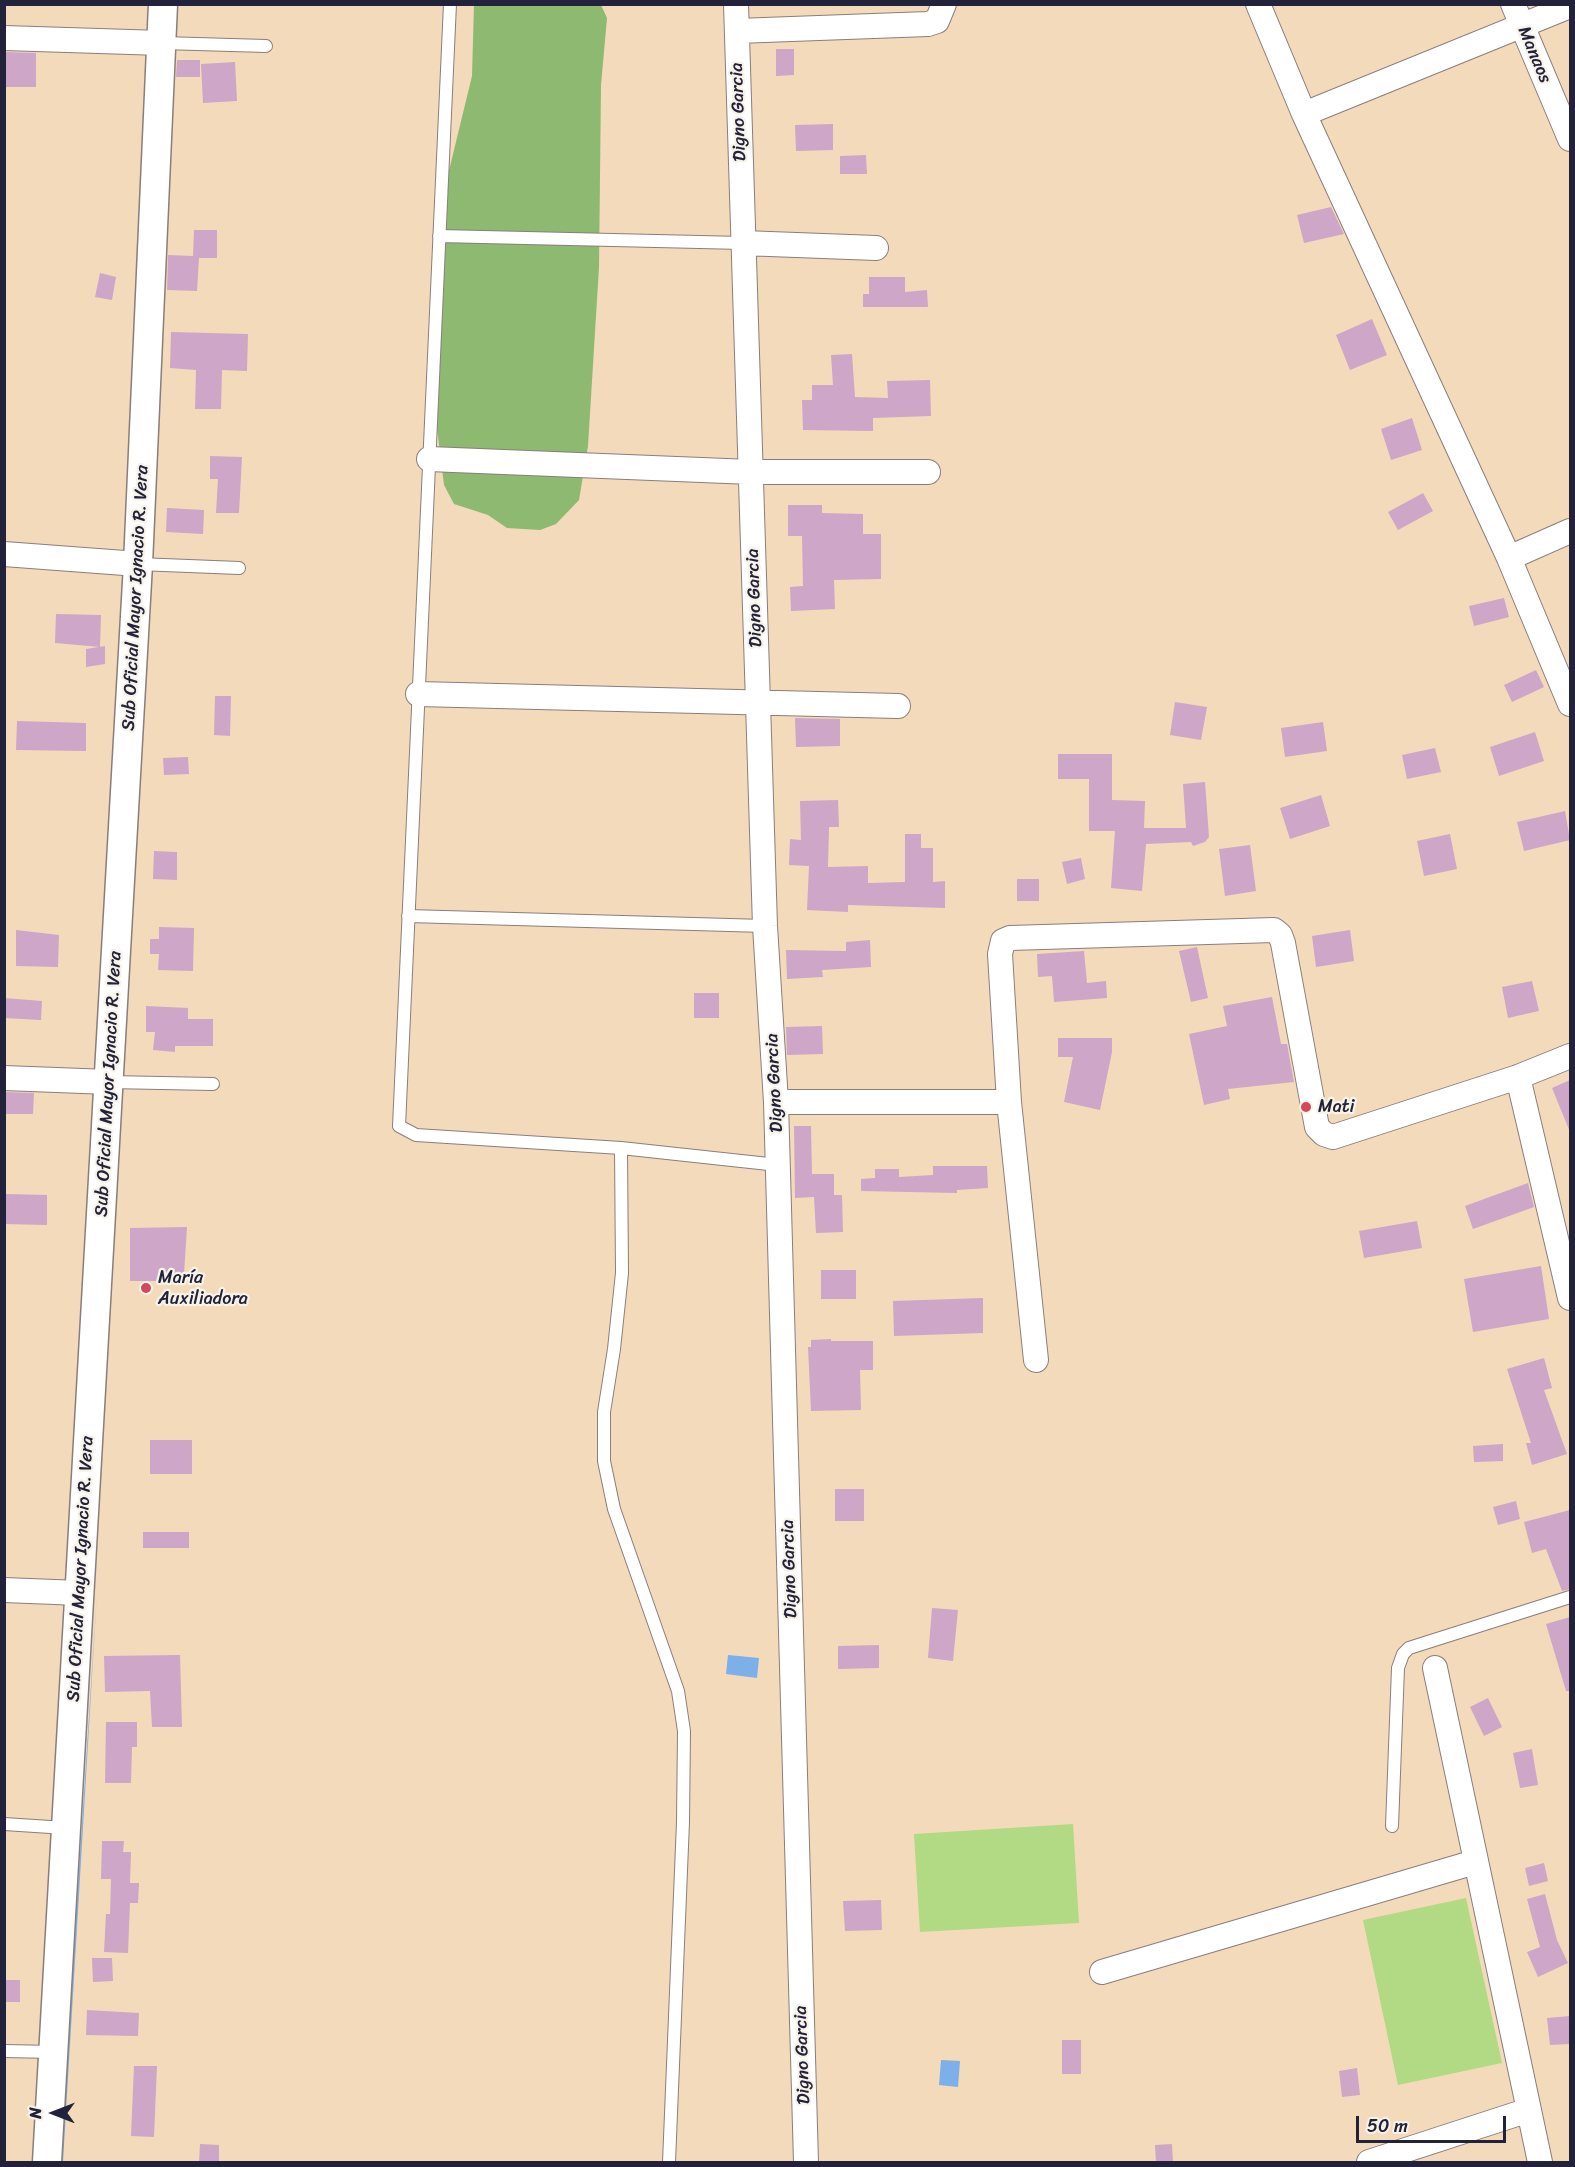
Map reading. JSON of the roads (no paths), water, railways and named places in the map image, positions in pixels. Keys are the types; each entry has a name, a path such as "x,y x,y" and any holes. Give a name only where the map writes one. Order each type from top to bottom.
{"street":[{"name":"Sub Oficial Mayor Ignacio R. Vera","path":"47,2163 138,564 163,4"},
{"name":"Digno Garcia","path":"736,4 765,926 776,1102 806,2163"},
{"path":"736,31 928,24 937,21 944,4"},
{"path":"1258,4 1304,114 1509,558 1570,704"},
{"name":"Manaos","path":"1513,4 1570,139"},
{"path":"1304,114 1570,6"},
{"path":"4,38 162,43"},
{"path":"743,243 876,248"},
{"path":"429,459 751,472 928,472"},
{"path":"1509,558 1570,531"},
{"path":"4,554 138,564"},
{"path":"418,694 898,706"},
{"path":"1036,1360 1009,1102 1000,954 1004,941 1016,936 1274,930 1280,935 1283,943 1317,1127 1324,1134 1332,1137 1518,1077 1570,1056"},
{"path":"1518,1077 1570,1298"},
{"path":"4,1078 109,1082"},
{"path":"776,1102 1009,1102"},
{"path":"4,1590 80,1593"},
{"path":"1435,1668 1540,2163"},
{"path":"1101,1972 1475,1862"},
{"path":"1369,2163 1529,2110"}],"lane":[{"path":"450,4 398,1119 402,1130 416,1135 621,1148 778,1165"},
{"path":"162,43 266,46"},
{"path":"439,236 743,243"},
{"path":"138,564 239,568"},
{"path":"408,916 765,926"},
{"path":"109,1082 213,1084"},
{"path":"621,1148 622,1273 614,1350 604,1412 604,1461 614,1509 678,1691 684,1731 683,1822 669,2163"},
{"path":"1392,1826 1398,1668 1403,1654 1409,1648 1570,1597"},
{"path":"4,1824 66,1828"},
{"path":"4,2051 54,2052"}],"water":[{"path":"97,1593 63,2162 60,2162"},
{"path":"728,1655 759,1658 757,1678 726,1674"},
{"path":"941,2060 960,2061 958,2087 939,2085"}],"place":[{"name":"Mati","path":"1306,1107"},
{"name":"María Auxiliadora","path":"146,1288"}]}
